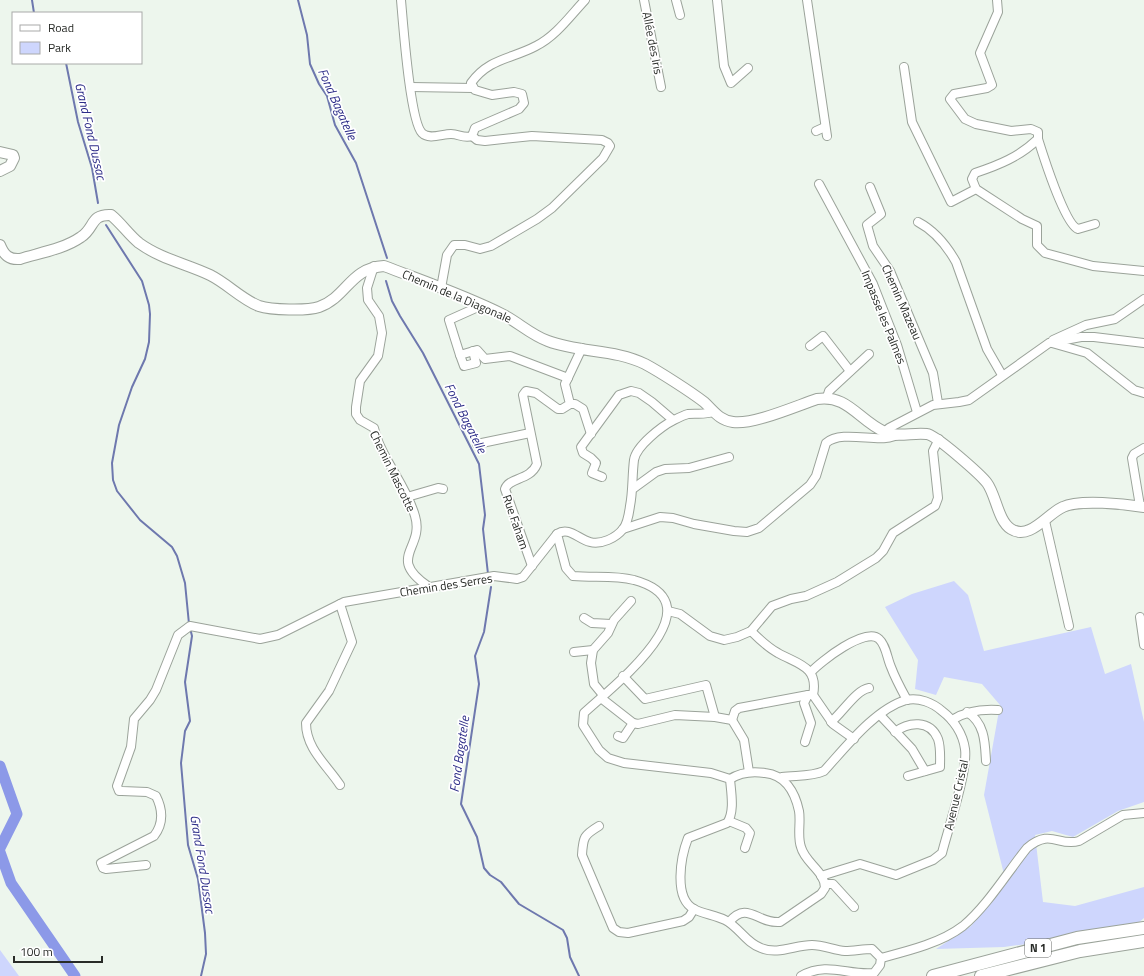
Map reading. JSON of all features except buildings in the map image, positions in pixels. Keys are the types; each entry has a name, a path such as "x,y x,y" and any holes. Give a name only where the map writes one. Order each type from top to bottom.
{"highway":[{"name":"N 1","path":"933,976 1077,938 1144,928"},
{"name":"N 1","path":"981,976 1080,951 1144,941"}],"main road":[{"path":"0,152 13,155 14,158 10,166 0,171"},
{"path":"0,245 7,256 13,259 20,259 73,242 83,236 97,217 111,215 138,242 150,250 168,259 211,276 250,302 260,306 272,308 318,307 328,303 355,276 374,266"},
{"name":"Chemin de la Diagonale","path":"374,266 384,266 480,304 512,319 546,341 560,345 621,355 646,365 703,402 720,419 745,422 827,397"},
{"path":"827,397 833,398 845,404 870,424 884,432 928,434 939,439 988,484 1005,523 1011,529 1020,531 1030,530 1044,521 1057,509 1078,503 1142,507"}],"street":[{"path":"401,0 414,117 422,134 429,136 449,134 467,138 472,136"},
{"path":"473,88 471,83 476,77 498,60 536,47 548,39 585,0"},
{"name":"Allée des Iris","path":"644,0 661,87"},
{"path":"676,0 680,15"},
{"path":"717,0 724,66 731,83 748,68"},
{"path":"807,0 826,131 816,131"},
{"path":"997,0 998,12 980,53 992,85 987,88 954,94 950,99 965,119 976,124 1011,131 1031,129 1038,132 1038,140 1056,191 1071,224 1078,229 1095,224"},
{"path":"904,68 912,122 951,202 976,189"},
{"path":"411,87 473,88 492,95 514,92 522,94 524,104 519,108 475,128 472,136"},
{"path":"441,288 447,255 454,245 466,245 480,249 491,246 537,219 552,208 603,158 610,146 602,140 592,139 532,136 484,142 477,140 472,136"},
{"path":"1038,140 1002,164 975,173 972,179 976,189 1022,219 1037,226 1037,245 1044,253 1093,266 1144,271"},
{"name":"Impasse les Palmes","path":"820,184 873,284 897,345 917,412"},
{"name":"Chemin Mazeau","path":"870,187 882,214 867,225 873,246 890,271 933,373 938,404"},
{"path":"918,222 928,227 949,249 956,262 987,350 1002,375"},
{"name":"Chemin Mascotte","path":"374,266 367,288 368,300 378,316 382,333 378,356 360,381 356,414 360,420 374,428 377,442 398,475 416,517 415,536 409,554 408,567 415,578 429,588"},
{"path":"884,432 917,412 938,404 969,400 1060,335 1086,325 1115,320 1144,299"},
{"path":"473,351 476,363 464,366 449,320 478,307 480,304"},
{"path":"810,346 823,336 850,371"},
{"path":"1049,343 1081,337 1094,337 1144,343"},
{"path":"1049,343 1087,353 1134,390 1144,393"},
{"path":"582,348 565,384 570,404 575,404 583,409 591,434"},
{"path":"460,355 477,350 485,360 510,356 568,378"},
{"path":"827,397 829,390 869,354"},
{"name":"Rue Faham","path":"532,566 505,489 506,486 528,476 534,470 536,458 523,403 523,395 526,391 536,393 558,409 562,409 570,404"},
{"path":"602,477 592,473 596,463 580,451 581,447 620,395 631,391 639,393 673,420"},
{"path":"623,529 628,515 634,488 634,459 637,451 645,442 673,420 687,414 712,412"},
{"path":"477,444 530,433"},
{"path":"730,779 722,775 711,773 624,763 608,758 599,750 583,725 584,714 651,650 657,642 668,611 665,599 656,590 634,580 612,577 587,578 573,576 566,568 557,534 568,531 590,542 599,542 608,540 623,529 660,517 673,518 694,524 734,531 747,532 772,519 810,485 816,476 826,443 830,440 852,436 886,438 903,434"},
{"path":"668,611 680,614 710,636 724,640 738,637 751,631 772,606 791,599 806,596 837,582 876,558 883,551 893,533 935,506 938,498 933,451 939,439"},
{"path":"1142,507 1132,458 1134,454 1144,448"},
{"path":"634,488 656,472 665,469 689,468 729,457"},
{"path":"407,497 438,488 443,489"},
{"path":"1044,521 1070,626"},
{"name":"Chemin des Serres","path":"146,865 106,869 103,868 101,863 154,836 160,829 162,817 160,803 156,796 147,792 119,791 117,786 131,747 134,719 150,700 156,690 178,635 190,626 260,639 278,635 344,602 494,576 517,579 523,577 557,534"},
{"path":"631,601 611,624 608,633 593,650 591,663 594,684 602,696 633,723 643,723 669,715 715,717 732,720 744,740 749,772"},
{"path":"340,604 352,642 329,690 306,723 309,741 321,762 340,785"},
{"path":"1140,617 1144,645"},
{"path":"584,618 592,623 611,624"},
{"path":"751,631 768,647 804,665 811,672 815,689 804,706 811,723 805,742"},
{"path":"730,779 737,775 749,772 769,773 782,777 795,775 816,775 824,771 854,739 880,715 907,700 891,668 883,645 878,638 871,635 836,652 820,662 811,672"},
{"path":"574,652 593,650"},
{"path":"623,676 646,699 706,686 715,717"},
{"path":"832,722 841,714 856,695 865,688 869,688"},
{"path":"732,720 735,711 739,708 810,695"},
{"path":"810,695 832,722 854,739"},
{"name":"Avenue Cristal","path":"823,880 860,864 896,875 933,860 942,853 964,765 966,750 957,727 952,720 931,702 907,700"},
{"path":"952,720 967,712 986,709 998,710"},
{"path":"967,712 974,717 981,726 985,742 986,762"},
{"path":"880,715 912,749 925,771"},
{"path":"618,736 623,738 633,723"},
{"path":"895,732 906,725 918,723 933,731 940,746 940,767 908,776"},
{"path":"729,922 736,913 744,912 773,923 780,922 821,894 825,888 823,880 804,856 800,846 799,811 790,788 782,777"},
{"path":"730,779 732,799 729,821 722,827 696,834 688,838 685,845 680,884 681,895 687,904 694,909 729,922 751,943 761,948 782,950 811,945 844,951 872,949 881,958"},
{"path":"881,958 928,944 951,934 963,925 978,910 1027,848 1036,840 1054,838 1073,842 1123,815 1144,813"},
{"path":"729,821 746,828 750,834 745,848"},
{"path":"599,826 586,834 583,843 582,855 613,928 619,932 628,933 684,921 689,917 694,909"},
{"path":"823,880 833,884 854,907"},
{"path":"801,976 821,969 840,969 864,974 874,973 880,965 881,958"}],"green space":[{"path":"954,581 968,595 984,651 1091,627 1105,674 1131,664 1144,722 1144,802 1118,811 1073,837 1052,831 1035,835 1043,902 1075,906 1144,887 1144,918 1130,930 1004,947 936,949 971,926 1006,882 984,795 1000,705 982,684 944,677 936,695 915,689 918,660 885,607 912,594"},
{"path":"0,950 19,976 0,976"}],"waterway":[{"name":"Grand Fond Dussac","path":"32,0 34,12"},
{"name":"Fond Bagatelle","path":"298,0 307,35 310,64 319,84 327,96 335,125 356,163 387,258"},
{"name":"Grand Fond Dussac","path":"66,64 78,122 92,168 98,203"},
{"name":"Grand Fond Dussac","path":"106,225 142,281 150,314 149,342 145,359 132,387 119,425 112,463 113,480 117,491 140,520 172,547 177,556 185,583 189,624"},
{"name":"Fond Bagatelle","path":"386,281 392,301 423,353 479,464 485,515 483,529 488,574"},
{"name":"Fond Bagatelle","path":"491,587 484,632 475,656 479,684 461,804 477,837 484,868 490,875 501,882 519,904 563,930 567,938 570,957 579,976"},
{"name":"Grand Fond Dussac","path":"190,628 192,636 185,682 190,721 185,731 181,763 188,845 198,879 205,933 206,954 201,976"},
{"path":"0,766 17,814 0,848"},
{"path":"0,852 11,883 75,976"}]}
